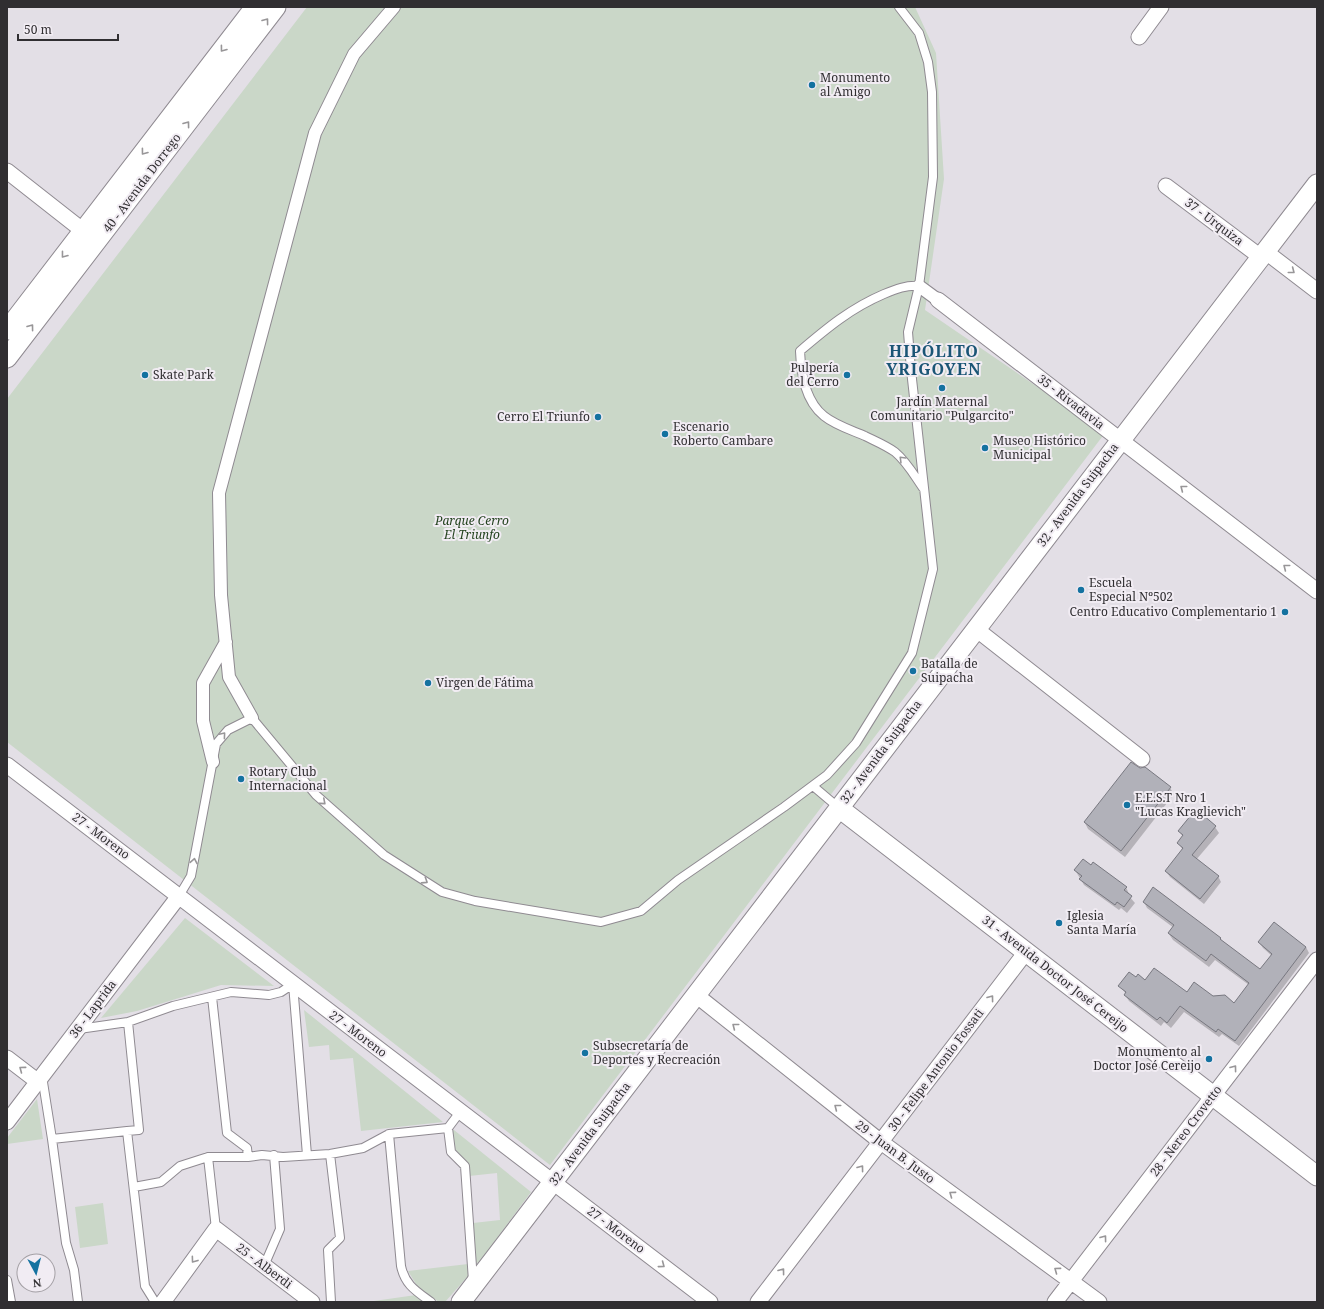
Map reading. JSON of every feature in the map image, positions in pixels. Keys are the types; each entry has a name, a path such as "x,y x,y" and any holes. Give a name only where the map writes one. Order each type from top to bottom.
{"street":[{"name":"40 - Avenida Dorrego","path":"7,358 90,236 255,7"},
{"name":"40 - Avenida Dorrego","path":"7,330 90,236 276,7"},
{"path":"252,718 229,677 221,595 219,493 315,133 354,54 394,7"},
{"path":"1139,37 1161,7"},
{"path":"7,171 90,236"},
{"name":"32 - Avenida Suipacha","path":"461,1302 1317,184"},
{"name":"37 - Urquiza","path":"1166,186 1317,291"},
{"name":"35 - Rivadavia","path":"919,286 1120,440 1315,584"},
{"path":"976,629 1142,759"},
{"path":"213,762 202,721 203,683 226,642"},
{"name":"27 - Moreno","path":"7,764 710,1302"},
{"name":"31 - Avenida Doctor José Cereijo","path":"839,808 1317,1176"},
{"name":"36 - Laprida","path":"7,1122 179,896"},
{"name":"30 - Felipe Antonio Fossati","path":"758,1302 1026,952"},
{"name":"28 - Nereo Crovetto","path":"1055,1302 1317,960"},
{"name":"29 - Juan B. Justo","path":"696,995 881,1142 1099,1302"},
{"path":"7,1058 40,1078"},
{"path":"163,1302 216,1229"},
{"name":"25 - Alberdi","path":"216,1229 312,1302"}],"lane":[{"path":"179,896 191,876 216,744 228,730 252,718 316,795 384,855 442,892 475,901 601,922 641,911 678,880 784,807 827,775 856,743 912,653 933,569 908,332 919,286 933,177 932,92 928,62 919,33 899,7"},
{"path":"919,286 908,285 867,301 834,322 800,351 805,386 812,402 823,415 834,422 894,451 904,460 924,490"},
{"name":"31 - Avenida Doctor José Cereijo","path":"812,786 839,808"},
{"path":"78,1029 128,1022 173,1006 231,992 269,995 281,992 293,984 307,1155"},
{"path":"212,997 227,1133 247,1148 248,1157"},
{"path":"52,1139 139,1130 128,1022"},
{"path":"40,1078 52,1139 66,1243 74,1270 78,1302"},
{"path":"460,1112 448,1128 451,1152 465,1166 473,1286"},
{"path":"134,1187 161,1182 180,1166 208,1157 248,1157 274,1155 283,1157 330,1154 363,1148 389,1134 448,1128"},
{"path":"127,1131 145,1286 155,1302"},
{"path":"389,1134 403,1277 414,1290 431,1302"},
{"path":"330,1154 340,1238 328,1250 331,1302"},
{"path":"264,1266 280,1229 274,1155"},
{"path":"208,1157 216,1229"},
{"path":"7,1280 11,1302"}],"green space":[{"name":"Parque Cerro El Triunfo","path":"307,7 915,7 936,53 944,179 925,310 1105,433 550,1165 7,742 7,399"},
{"path":"185,918 274,986 221,985 137,1011 101,1018"},
{"path":"304,1010 443,1122 361,1131 353,1058 330,1060 329,1045 309,1047"},
{"path":"37,1099 43,1139 7,1144 7,1138"},
{"path":"454,1130 531,1192 481,1260 476,1264 473,1223 500,1220 497,1173 469,1176 454,1151 451,1131"},
{"path":"103,1203 108,1244 80,1248 75,1207"},
{"path":"468,1264 469,1275 445,1302 439,1302 419,1289 408,1271"},
{"path":"416,1295 426,1302 367,1302"}],"building":[{"name":"E.E.S.T Nro 1 \"Lucas Kraglievich\"","path":"1131,762 1140,768 1145,767 1171,787 1121,851 1084,822"},
{"path":"1196,809 1216,826 1192,855 1219,876 1200,899 1165,871 1183,848 1177,843 1183,835 1178,831"},
{"path":"1083,859 1091,865 1093,862 1127,887 1124,890 1132,896 1124,907 1117,902 1115,905 1079,879 1082,876 1074,870"},
{"path":"1153,887 1260,969 1272,954 1258,942 1274,922 1306,947 1235,1041 1218,1029 1216,1032 1180,1006 1167,1023 1160,1017 1157,1020 1124,995 1126,992 1118,986 1129,972 1136,977 1138,974 1145,980 1154,968 1187,992 1194,982 1213,996 1225,995 1234,1003 1249,983 1211,954 1206,961 1168,933 1174,925 1143,902"}],"place":[{"name":"Monumento al Amigo","path":"812,85"},
{"name":"Skate Park","path":"145,375"},
{"name":"Pulpería del Cerro","path":"847,375"},
{"name":"Jardín Maternal Comunitario \"Pulgarcito\"","path":"942,388"},
{"name":"Cerro El Triunfo","path":"598,417"},
{"name":"Escenario Roberto Cambare","path":"665,434"},
{"name":"Museo Histórico Municipal","path":"985,448"},
{"name":"Escuela Especial Nº502","path":"1081,590"},
{"name":"Centro Educativo Complementario 1","path":"1285,612"},
{"name":"Batalla de Suipacha","path":"913,671"},
{"name":"Virgen de Fátima","path":"428,683"},
{"name":"Rotary Club Internacional","path":"241,779"},
{"name":"E.E.S.T Nro 1 \"Lucas Kraglievich\"","path":"1127,805"},
{"name":"Iglesia Santa María","path":"1059,923"},
{"name":"Subsecretaría de Deportes y Recreación","path":"585,1053"},
{"name":"Monumento al Doctor José Cereijo","path":"1209,1059"}],"district":[{"name":"HIPÓLITO YRIGOYEN","path":"934,360"}]}
